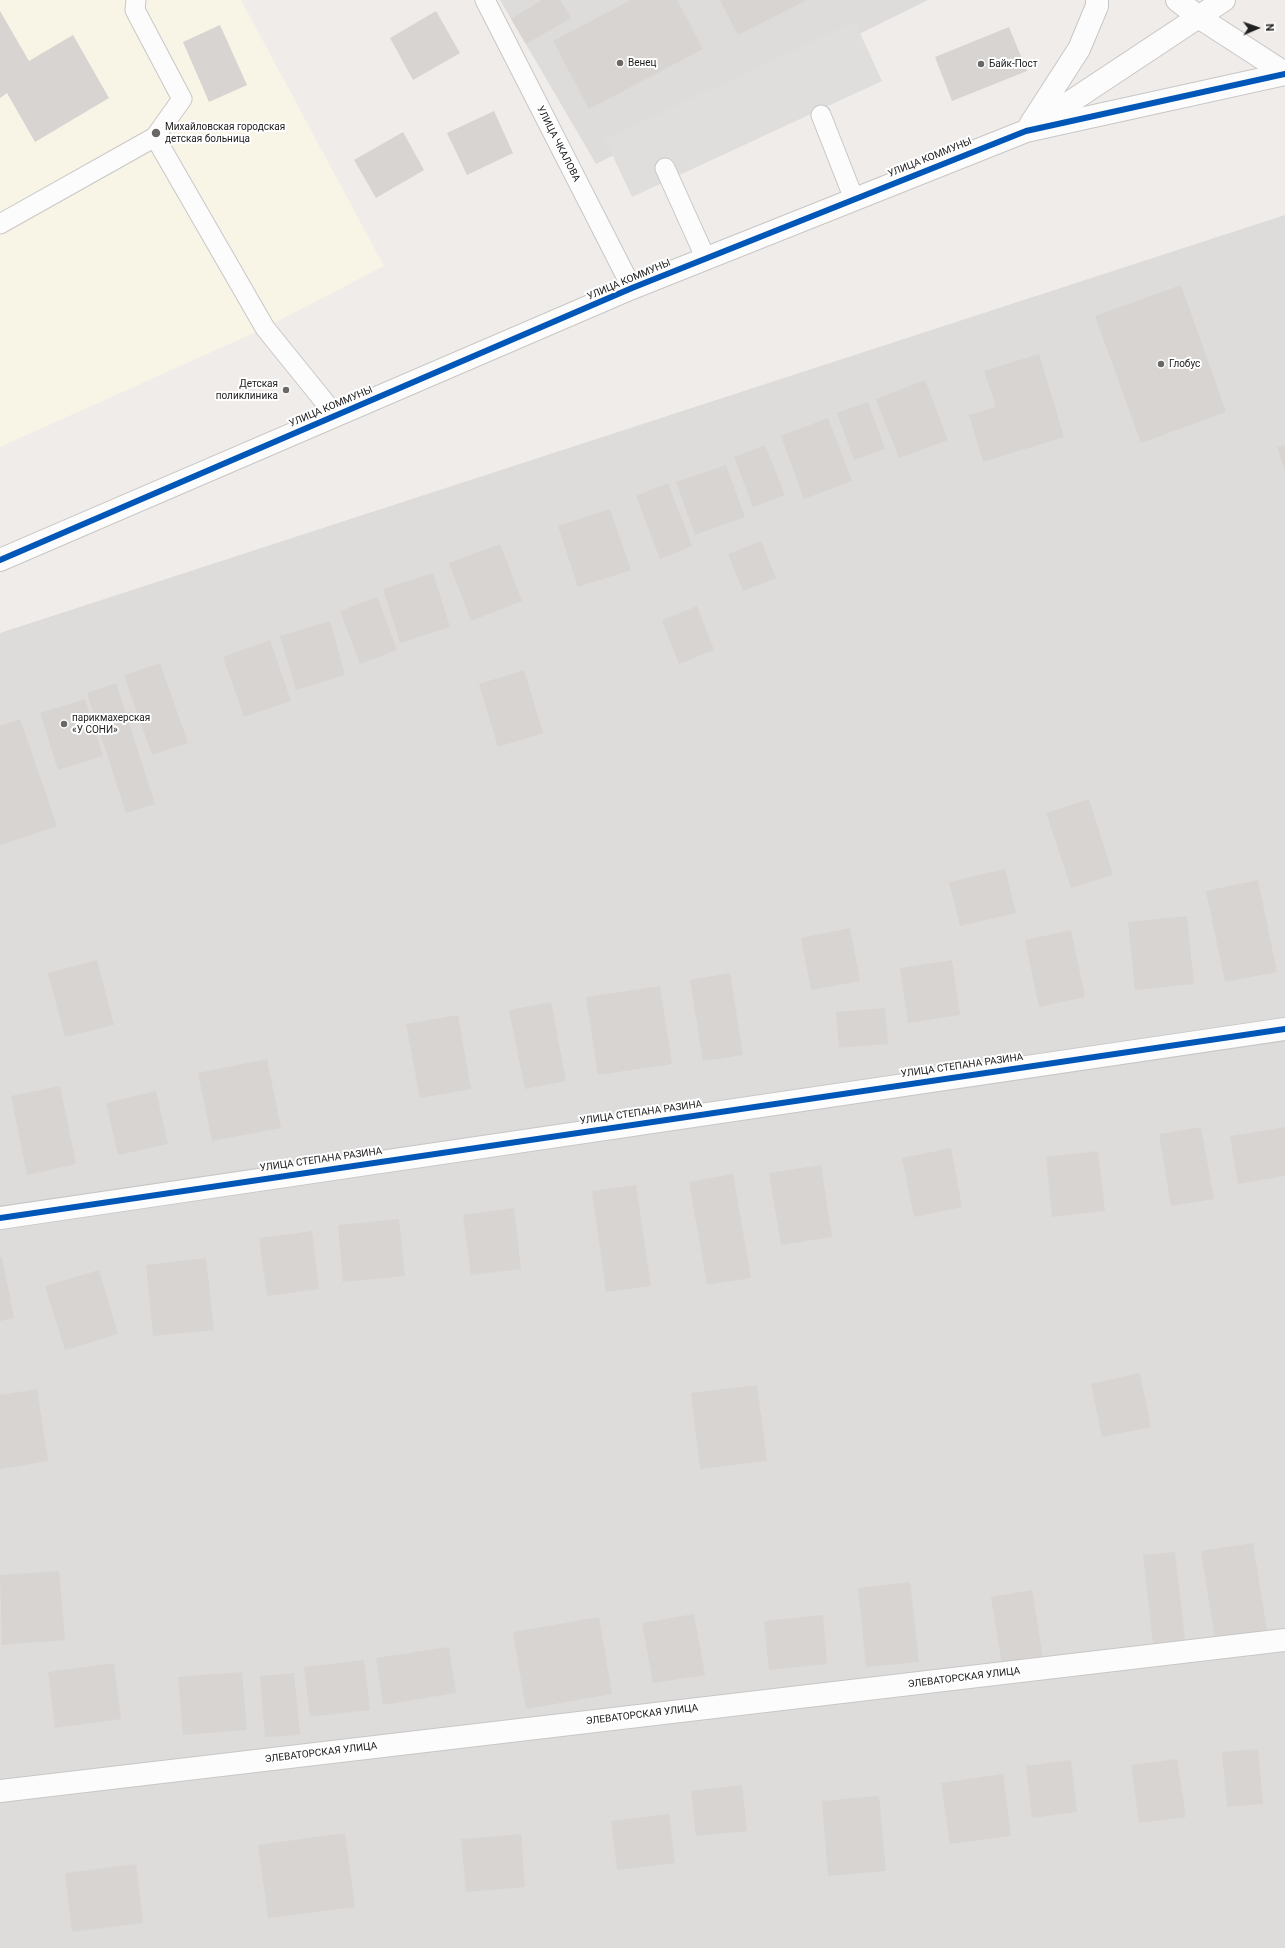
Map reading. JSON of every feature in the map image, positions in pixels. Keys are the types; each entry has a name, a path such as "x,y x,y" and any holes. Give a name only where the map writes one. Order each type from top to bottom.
{"street":[{"path":"1026,131 1079,48 1097,6 1096,0"},
{"path":"1177,0 1200,18 1285,74"},
{"name":"УЛИЦА КОММУНЫ","path":"1026,131 1200,18 1224,0"},
{"name":"УЛИЦА КОММУНЫ","path":"0,560 632,288 1026,131 1285,74"},
{"name":"УЛИЦА СТЕПАНА РАЗИНА","path":"0,1218 1285,1028"},
{"name":"ЭЛЕВАТОРСКАЯ УЛИЦА","path":"0,1791 1285,1640"}],"lane":[{"path":"0,224 155,137 182,99 134,10 136,0"},
{"name":"УЛИЦА ЧКАЛОВА","path":"485,0 632,288"},
{"path":"821,115 854,199"},
{"path":"155,137 265,328 336,416"},
{"path":"665,168 706,258"}],"shaded area":[{"name":"Михайловская городская детская больница","path":"0,0 241,0 384,266 265,328 0,447"},
{"path":"500,0 928,0 596,164"},
{"path":"855,22 882,81 632,197 605,139"},
{"path":"1285,215 1285,1948 0,1948 0,633"}],"building":[{"path":"542,0 560,0 571,18 526,44 511,19"},
{"name":"Венец","path":"631,0 677,0 703,49 589,109 553,41"},
{"path":"720,0 807,0 738,35"},
{"path":"0,11 29,61 73,35 109,98 35,142 7,93 0,98"},
{"path":"436,11 460,53 413,80 390,38"},
{"path":"220,25 247,85 209,102 183,42"},
{"name":"Байк-Пост","path":"1009,27 1027,71 952,101 935,57"},
{"path":"494,111 513,153 467,175 447,133"},
{"path":"403,132 424,170 376,198 354,160"},
{"name":"Глобус","path":"1181,285 1226,412 1141,443 1095,316"},
{"path":"1039,354 1064,437 983,462 969,415 996,407 984,371"},
{"path":"925,380 948,440 899,458 876,399"},
{"path":"868,402 885,449 854,460 837,413"},
{"path":"828,418 852,481 804,499 781,436"},
{"path":"765,445 785,495 753,507 734,457"},
{"path":"1285,445 1285,471 1277,447"},
{"path":"726,465 745,517 695,535 676,482"},
{"path":"668,483 692,546 660,559 636,496"},
{"path":"610,509 631,570 578,587 558,526"},
{"path":"761,541 776,578 743,591 728,554"},
{"path":"500,544 522,601 471,621 449,563"},
{"path":"433,573 450,627 400,643 383,589"},
{"path":"377,597 397,650 360,664 340,611"},
{"path":"697,606 714,650 679,664 662,620"},
{"path":"330,621 345,675 296,690 280,636"},
{"path":"270,640 291,701 244,717 223,657"},
{"path":"160,663 188,743 152,755 124,675"},
{"path":"524,670 543,733 498,747 479,684"},
{"path":"116,683 155,804 126,813 87,693"},
{"path":"85,699 103,756 58,770 40,713"},
{"path":"20,719 57,826 0,845 0,726"},
{"path":"1089,799 1113,875 1071,888 1046,813"},
{"path":"1005,869 1016,913 960,926 949,882"},
{"path":"1258,880 1277,972 1225,982 1206,891"},
{"path":"1187,916 1194,984 1135,990 1128,922"},
{"path":"850,928 860,981 811,990 801,938"},
{"path":"1071,930 1085,997 1039,1007 1025,940"},
{"path":"97,960 114,1025 65,1037 48,973"},
{"path":"952,960 960,1015 908,1023 900,968"},
{"path":"730,973 743,1055 703,1061 690,980"},
{"path":"660,986 672,1064 598,1075 586,997"},
{"path":"551,1002 566,1081 525,1089 509,1010"},
{"path":"885,1008 888,1044 839,1048 836,1012"},
{"path":"458,1015 471,1089 420,1098 406,1024"},
{"path":"267,1059 281,1128 212,1141 198,1073"},
{"path":"60,1086 76,1164 27,1175 11,1096"},
{"path":"156,1091 168,1144 118,1155 106,1103"},
{"path":"1201,1127 1214,1199 1171,1206 1159,1134"},
{"path":"1285,1127 1285,1176 1238,1184 1230,1136"},
{"path":"951,1148 962,1207 914,1217 902,1158"},
{"path":"1098,1151 1105,1211 1052,1217 1046,1157"},
{"path":"821,1165 832,1237 781,1245 769,1173"},
{"path":"733,1174 751,1278 707,1285 689,1182"},
{"path":"636,1185 651,1286 606,1292 592,1191"},
{"path":"514,1208 521,1269 471,1275 463,1215"},
{"path":"399,1219 405,1276 343,1282 338,1225"},
{"path":"312,1231 319,1289 267,1296 259,1238"},
{"path":"2,1257 14,1318 0,1321 0,1258"},
{"path":"206,1258 214,1330 153,1336 146,1265"},
{"path":"99,1270 118,1334 65,1350 45,1286"},
{"path":"1140,1373 1151,1427 1102,1437 1091,1384"},
{"path":"757,1385 767,1461 700,1469 691,1393"},
{"path":"37,1389 48,1461 0,1469 0,1395"},
{"path":"1253,1543 1268,1637 1216,1646 1201,1551"},
{"path":"1175,1552 1185,1640 1153,1644 1143,1555"},
{"path":"59,1571 65,1640 2,1645 0,1575"},
{"path":"910,1582 919,1662 866,1667 858,1588"},
{"path":"1032,1590 1044,1664 1003,1671 991,1597"},
{"path":"694,1614 705,1675 653,1683 642,1623"},
{"path":"823,1615 827,1664 769,1670 764,1621"},
{"path":"599,1617 612,1694 526,1709 513,1632"},
{"path":"449,1647 456,1693 383,1705 376,1658"},
{"path":"364,1660 370,1710 310,1717 304,1667"},
{"path":"114,1663 121,1719 55,1728 48,1672"},
{"path":"242,1672 247,1730 183,1735 178,1677"},
{"path":"294,1673 300,1735 265,1737 260,1676"},
{"path":"1258,1749 1263,1804 1227,1807 1222,1752"},
{"path":"1177,1759 1186,1817 1139,1823 1131,1765"},
{"path":"1071,1760 1077,1812 1032,1818 1026,1766"},
{"path":"1003,1774 1011,1836 950,1844 941,1783"},
{"path":"742,1785 747,1831 696,1836 691,1791"},
{"path":"879,1796 886,1871 828,1876 822,1801"},
{"path":"669,1814 675,1863 617,1870 611,1821"},
{"path":"345,1833 355,1907 268,1918 258,1845"},
{"path":"521,1834 525,1887 466,1892 461,1839"},
{"path":"136,1864 143,1923 72,1932 65,1873"}],"cycle path":[{"path":"0,560 632,288 1026,131 1285,74"},
{"path":"0,1218 1285,1029"}],"place":[{"name":"Венец","path":"620,63"},
{"name":"Байк-Пост","path":"981,64"},
{"name":"Михайловская городская детская больница","path":"156,133"},
{"name":"Глобус","path":"1161,364"},
{"name":"Детская поликлиника","path":"286,390"},
{"name":"парикмахерская «У СОНИ»","path":"64,724"}]}
